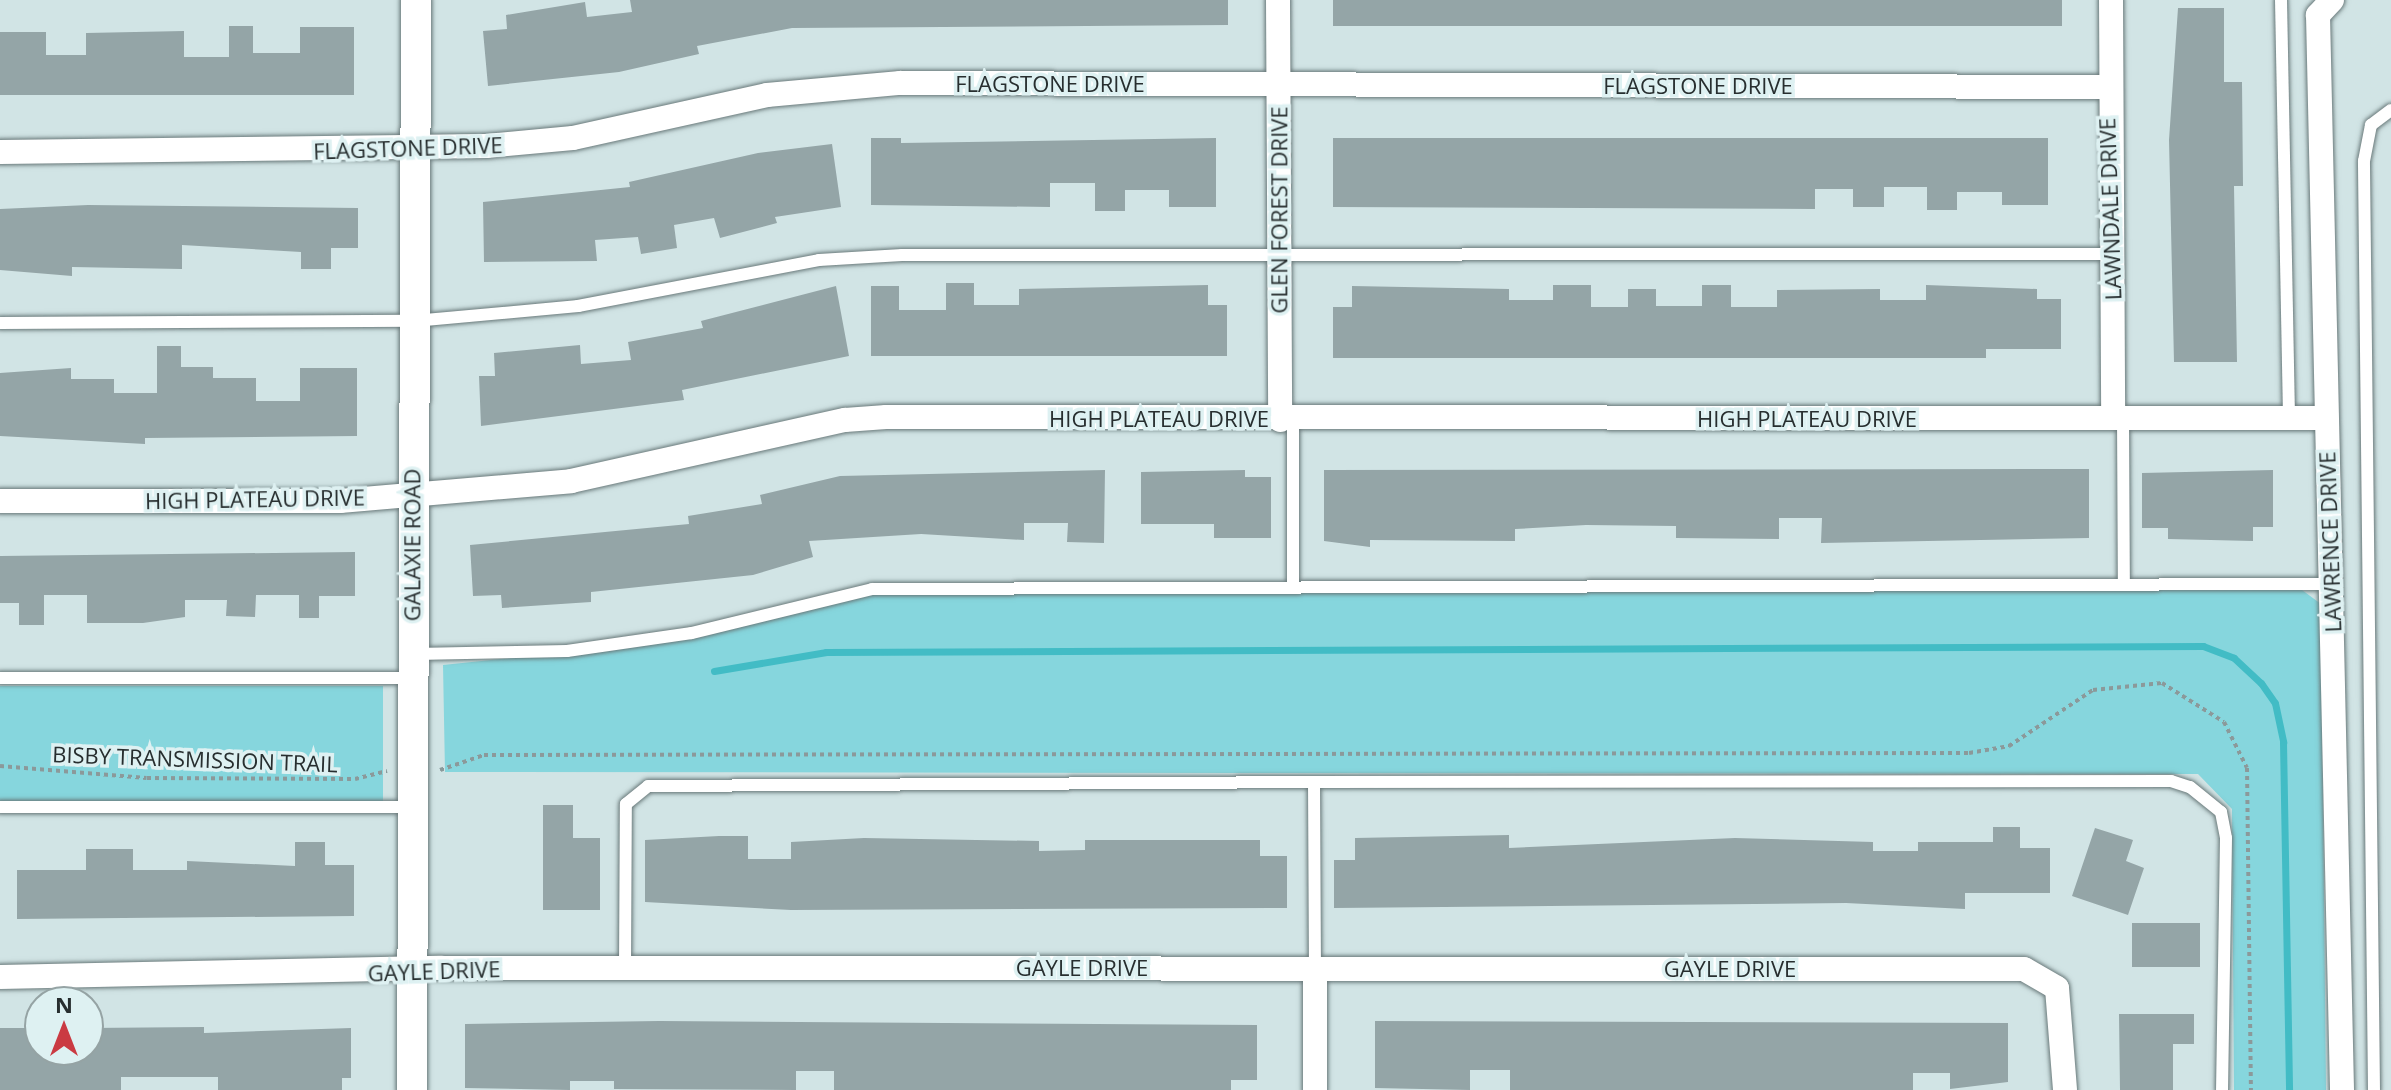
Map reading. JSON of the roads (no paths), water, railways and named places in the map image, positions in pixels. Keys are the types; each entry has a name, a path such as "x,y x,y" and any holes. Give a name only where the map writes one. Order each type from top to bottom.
{"street":[{"name":"GALAXIE ROAD","path":"412,1090 410,807 416,0"},
{"name":"GLEN FOREST DRIVE","path":"1278,0 1278,252 1287,420"},
{"name":"LAWNDALE DRIVE","path":"2111,0 2106,87 2118,418"},
{"name":"LAWRENCE DRIVE","path":"2332,0 2318,15 2342,1090"},
{"name":"FLAGSTONE DRIVE","path":"0,152 414,152 573,138 833,87 2106,87"},
{"name":"HIGH PLATEAU DRIVE","path":"0,501 340,501 631,471 845,420 2326,418"},
{"path":"1315,968 1315,1090"},
{"name":"GAYLE DRIVE","path":"0,977 625,969 2024,969 2057,988 2065,1090"}],"lane":[{"path":"2281,0 2289,418"},
{"path":"2374,1090 2364,161 2371,125 2391,110"},
{"path":"0,323 414,321 604,302 819,260 1278,252 2113,254"},
{"path":"2118,418 2124,583"},
{"path":"1287,420 1293,585"},
{"path":"0,678 411,666 567,651 692,633 872,589 1293,585 2332,584"},
{"path":"625,969 626,804 648,786 2155,781 2190,787 2221,812 2226,838 2222,1090"},
{"path":"1314,782 1315,968"},
{"path":"0,807 410,807"}],"waterway":[{"path":"714,671 826,652 2203,646 2234,658 2261,683 2275,703 2283,742 2289,1090"}]}
